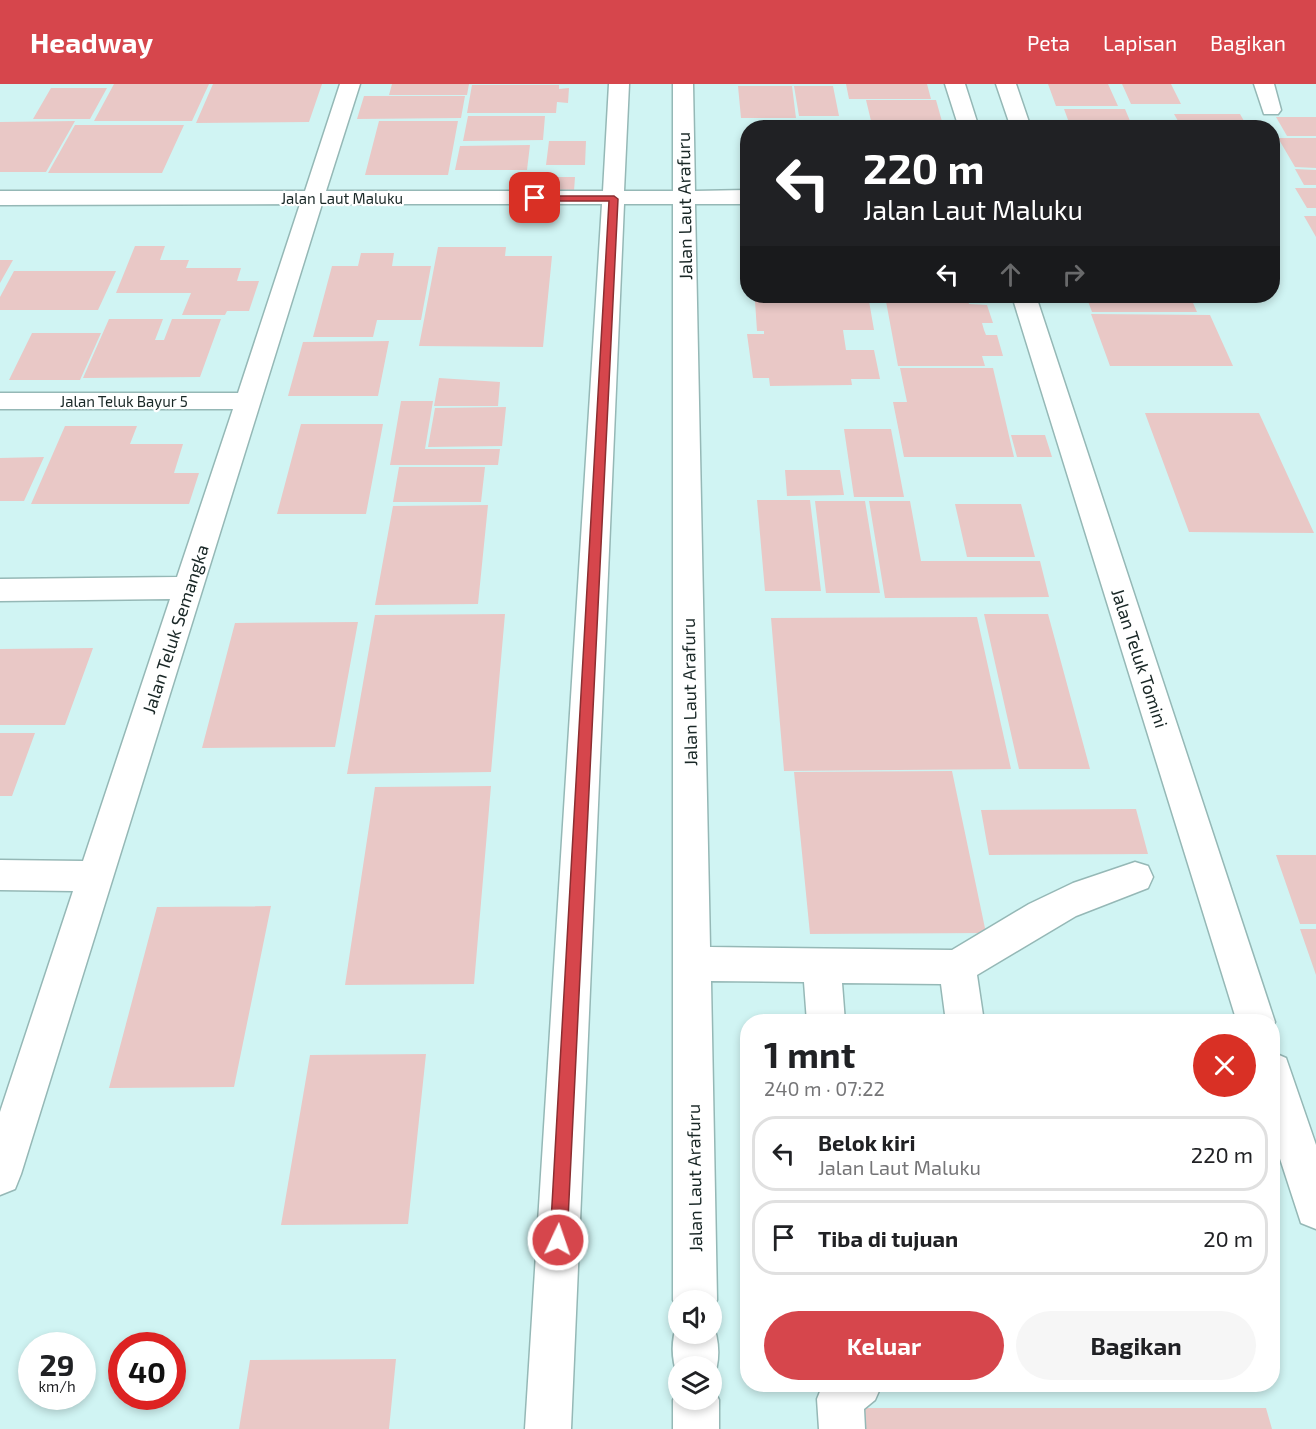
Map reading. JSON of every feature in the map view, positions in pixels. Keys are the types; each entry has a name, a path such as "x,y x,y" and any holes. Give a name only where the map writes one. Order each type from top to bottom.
{"street":[{"name":"Jalan Teluk Semangka","path":"0,1174 350,84"},
{"path":"548,1429 620,84"},
{"name":"Jalan Laut Arafuru","path":"683,84 695,1290"},
{"path":"955,84 966,120"},
{"path":"1006,84 1018,120"},
{"path":"1264,84 1271,110"},
{"path":"684,198 740,197"},
{"name":"Jalan Laut Maluku","path":"0,198 684,198"},
{"name":"Jalan Teluk Tomini","path":"1026,303 1253,1014"},
{"name":"Jalan Teluk Bayur 5","path":"0,401 248,401"},
{"path":"0,590 188,588"},
{"path":"0,875 95,876"},
{"path":"692,964 957,967 1040,914 1091,890 1135,877"},
{"path":"822,966 825,1014"},
{"path":"957,967 964,1014"},
{"path":"1280,1096 1316,1208"},
{"path":"842,1429 840,1400 850,1392"},
{"path":"696,1410 696,1429"}],"building":[{"path":"114,84 209,84 192,121 94,121"},
{"path":"213,84 322,84 309,122 196,123"},
{"path":"392,84 469,84 467,95 389,95"},
{"path":"846,84 927,84 931,99 849,99"},
{"path":"1048,84 1108,84 1118,106 1056,106"},
{"path":"1122,84 1171,84 1181,104 1131,104"},
{"path":"472,85 559,85 559,89 569,88 568,103 557,102 556,113 467,113"},
{"path":"738,86 792,86 796,118 741,118"},
{"path":"794,86 833,86 839,116 799,116"},
{"path":"51,88 107,88 90,119 33,119"},
{"path":"364,96 465,96 461,118 357,119"},
{"path":"866,100 936,100 942,120 871,120"},
{"path":"1064,109 1125,109 1130,120 1068,120"},
{"path":"1174,114 1240,114 1243,120 1177,120"},
{"path":"468,116 545,116 543,140 463,141"},
{"path":"1276,117 1316,117 1316,136 1287,136 1280,120"},
{"path":"75,121 46,172 0,172 0,122"},
{"path":"379,121 458,121 448,175 365,175"},
{"path":"75,125 184,125 162,173 48,173"},
{"path":"1280,138 1316,138 1316,168 1295,167"},
{"path":"549,141 586,141 585,165 546,165"},
{"path":"530,145 527,170 455,170 460,146"},
{"path":"1295,169 1316,170 1316,185 1304,185"},
{"path":"520,177 575,177 574,191 518,191"},
{"path":"1295,188 1316,188 1316,208 1307,208"},
{"path":"1304,216 1316,216 1316,237"},
{"path":"135,246 165,246 160,260 189,260 186,268 241,268 237,281 259,281 249,311 227,311 225,315 182,315 191,293 116,293"},
{"path":"438,247 506,247 505,256 552,256 543,347 419,346"},
{"path":"361,253 394,253 392,266 431,266 421,320 377,320 373,337 313,337 332,266 358,266"},
{"path":"0,260 13,260 0,283"},
{"path":"14,271 116,271 98,310 0,310 0,297"},
{"path":"755,303 869,303 874,330 843,330 846,350 874,350 880,379 851,379 852,385 770,386 769,378 753,378 747,334 764,334 764,331 757,331"},
{"path":"886,303 987,305 993,323 982,323 984,330 986,335 997,335 1003,356 982,356 985,366 898,366"},
{"path":"1089,303 1193,303 1197,312 1092,312"},
{"path":"1091,314 1210,315 1233,366 1110,366"},
{"path":"109,319 163,319 155,340 164,340 172,319 221,319 200,377 83,378"},
{"path":"32,333 101,333 80,380 9,380"},
{"path":"389,341 378,396 288,396 303,342"},
{"path":"900,368 993,368 1014,457 904,457 893,402 907,402"},
{"path":"439,378 500,382 498,406 434,406"},
{"path":"401,401 433,401 425,449 500,449 498,465 390,465"},
{"path":"506,407 502,446 428,447 435,408"},
{"path":"1145,413 1259,413 1314,533 1189,532"},
{"path":"301,424 383,424 366,514 277,514"},
{"path":"65,426 137,426 130,444 183,444 174,473 199,473 189,504 31,504"},
{"path":"844,429 891,429 904,497 854,497"},
{"path":"1011,435 1045,435 1052,457 1017,457"},
{"path":"44,457 24,501 0,501 0,458"},
{"path":"399,467 485,467 481,502 393,502"},
{"path":"785,470 840,470 844,495 787,496"},
{"path":"757,500 810,500 821,591 765,591"},
{"path":"815,501 865,501 880,593 826,593"},
{"path":"869,501 910,501 921,561 1040,561 1049,597 885,598"},
{"path":"955,504 1021,504 1035,557 967,557"},
{"path":"488,505 478,604 375,605 393,506"},
{"path":"505,614 491,772 347,774 375,615"},
{"path":"984,614 1048,614 1090,769 1019,769"},
{"path":"977,617 1011,769 784,771 771,618"},
{"path":"358,622 335,747 202,748 235,623"},
{"path":"93,648 65,725 0,725 0,649"},
{"path":"0,733 35,733 12,796 0,796"},
{"path":"952,771 986,933 810,934 794,772"},
{"path":"491,786 474,984 345,985 375,787"},
{"path":"1136,809 1148,854 989,855 981,810"},
{"path":"1276,855 1316,855 1316,924 1300,924"},
{"path":"271,906 234,1087 109,1088 157,907"},
{"path":"1300,929 1316,929 1316,975"},
{"path":"426,1054 408,1224 281,1225 310,1055"},
{"path":"396,1359 389,1429 239,1429 250,1360"},
{"path":"850,1408 1266,1408 1272,1429 851,1429"}],"route":[{"path":"535,198 614,199 558,1240"}]}
